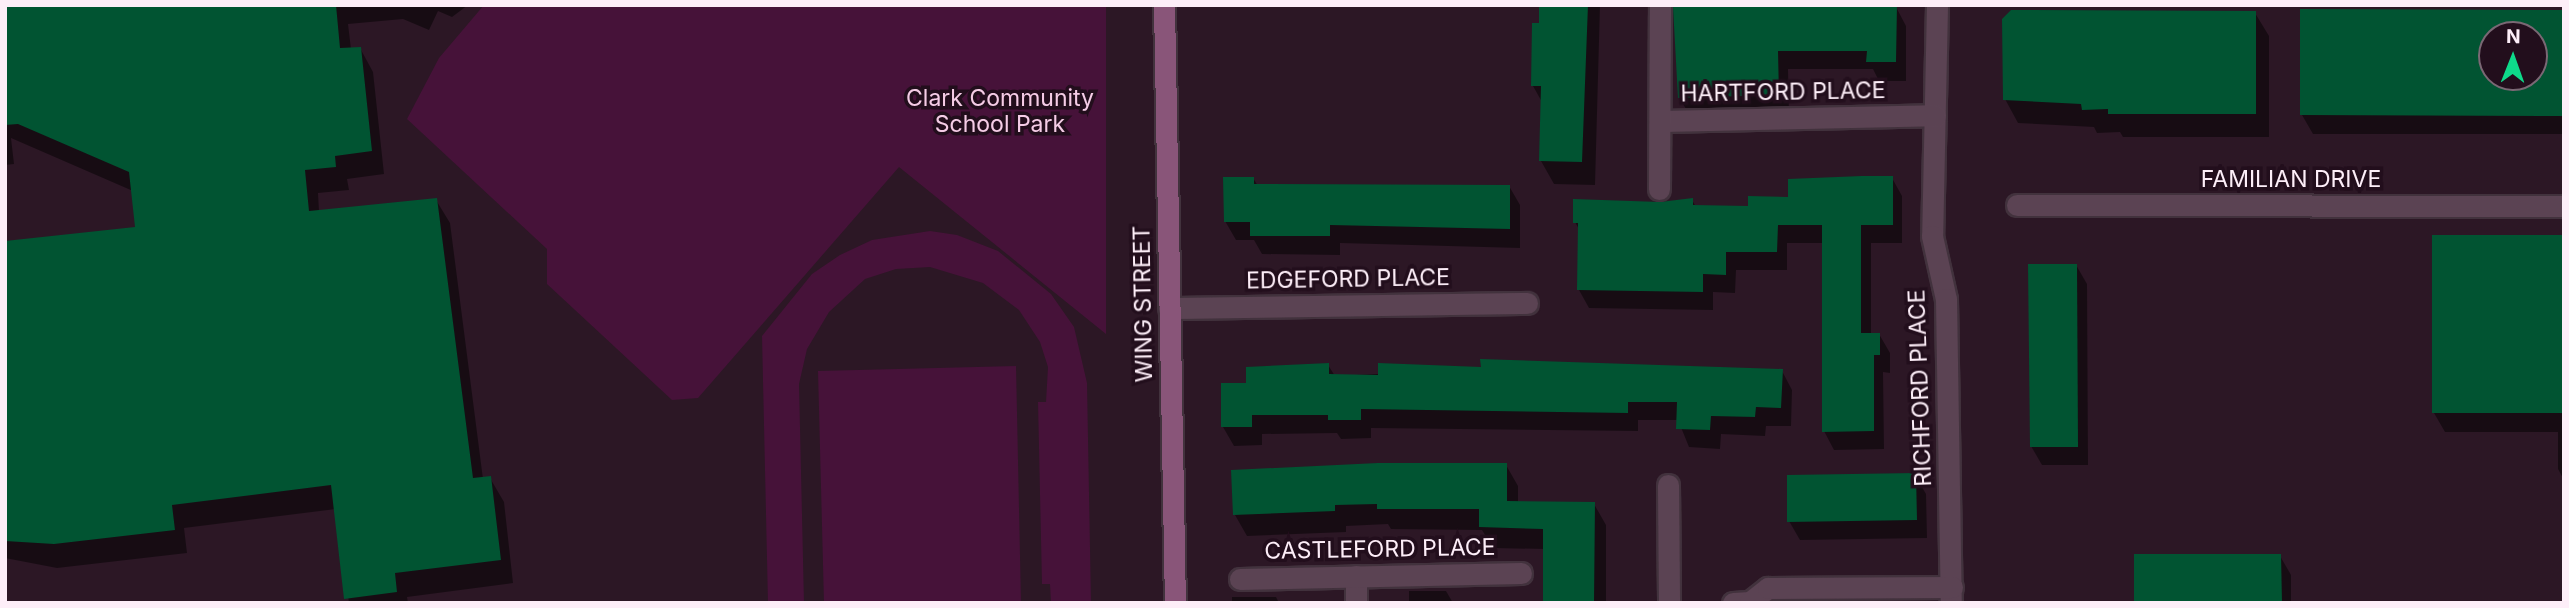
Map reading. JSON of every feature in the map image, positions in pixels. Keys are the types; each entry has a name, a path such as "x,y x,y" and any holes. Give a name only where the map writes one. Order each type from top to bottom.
{"street":[{"name":"WING STREET","path":"1164,5 1175,603"},
{"path":"1660,5 1660,121"},
{"name":"RICHFORD PLACE","path":"1937,5 1932,236 1947,299 1952,595"},
{"name":"HARTFORD PLACE","path":"1659,189 1660,121 1935,115"},
{"name":"FAMILIAN DRIVE","path":"2017,205 2564,206"},
{"name":"EDGEFORD PLACE","path":"1169,308 1527,303"},
{"path":"1668,485 1669,603"},
{"name":"CASTLEFORD PLACE","path":"1240,579 1521,573"},
{"path":"1356,576 1356,603"},
{"path":"1733,603 1750,602 1768,588 1952,595"}],"green space":[{"name":"Clark Community School Park","path":"484,5 1106,5 1106,334 899,167 698,398 672,400 547,284 547,249 407,119 439,58"},
{"path":"930,231 957,235 998,251 1051,294 1074,327 1087,383 1091,603 1051,603 1050,584 1042,584 1038,402 1046,402 1048,367 1040,342 1019,310 983,283 930,267 896,269 865,279 829,312 807,349 799,384 804,603 768,603 762,336 812,274 840,255 872,240"},
{"path":"1016,366 1021,603 824,603 818,371"}],"building":[{"path":"5,5 336,5 340,48 361,47 372,151 335,156 336,167 305,170 309,211 437,198 473,478 491,476 501,560 395,573 397,592 344,599 331,485 172,505 175,530 54,544 5,541 5,241 135,227 129,172 18,124 5,125"},
{"path":"1539,5 1588,5 1582,162 1539,161 1541,86 1531,86 1532,23 1539,23"},
{"path":"1897,5 1896,62 1866,62 1867,51 1778,51 1779,95 1678,98 1673,7"},
{"path":"2300,9 2564,10 2564,116 2300,115"},
{"path":"2011,10 2256,11 2256,114 2108,114 2108,109 2082,110 2081,104 2003,100 2002,19"},
{"path":"1893,176 1893,225 1861,225 1861,333 1880,333 1880,355 1874,355 1874,431 1822,432 1822,225 1778,225 1777,252 1726,252 1726,275 1703,274 1703,292 1577,290 1578,223 1573,223 1573,199 1660,202 1693,198 1693,205 1748,206 1748,196 1788,197 1788,179"},
{"path":"1223,177 1254,177 1254,184 1510,185 1510,229 1330,225 1330,236 1250,236 1250,222 1224,222"},
{"path":"2432,235 2564,235 2564,413 2432,413"},
{"path":"2028,264 2077,264 2078,447 2030,447"},
{"path":"1480,359 1783,369 1781,408 1756,407 1755,417 1711,416 1710,430 1676,429 1677,402 1628,402 1628,413 1361,409 1361,420 1328,420 1328,415 1252,415 1252,427 1221,427 1221,383 1246,383 1246,367 1329,363 1329,374 1378,375 1378,363 1481,367"},
{"path":"1378,463 1507,463 1507,501 1595,502 1594,603 1543,603 1543,529 1479,527 1479,509 1377,509 1377,504 1335,505 1335,511 1233,515 1231,470"},
{"path":"1916,473 1917,520 1787,522 1787,475"},
{"path":"2134,554 2281,554 2282,603 2134,603"}]}
